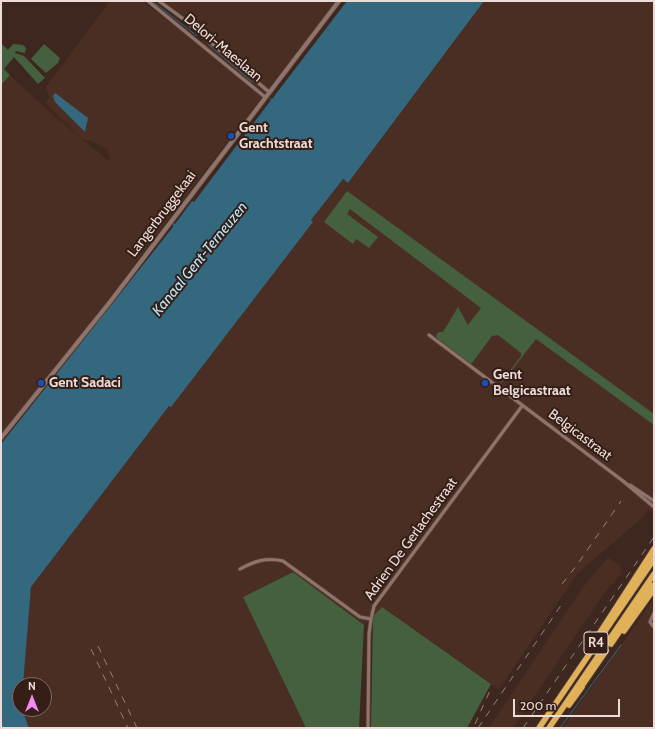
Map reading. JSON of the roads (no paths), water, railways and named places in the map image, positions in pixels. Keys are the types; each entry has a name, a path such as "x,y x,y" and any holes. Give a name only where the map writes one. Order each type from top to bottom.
{"highway":[{"name":"R4","path":"579,669 611,614 654,549"},
{"name":"R4","path":"539,728 654,559"},
{"name":"R4","path":"549,728 654,574"},
{"name":"R4","path":"553,728 654,581"},
{"path":"569,705 654,589"}],"main road":[{"name":"Langerbruggekaai","path":"1,438 110,302 339,1"}],"street":[{"name":"Delori-Maeslaan","path":"148,1 266,97"},
{"name":"Delori-Maeslaan","path":"159,1 182,18 269,92"},
{"name":"Belgicastraat","path":"429,335 623,481 654,501"},
{"name":"Adrien De Gerlachestraat","path":"368,728 371,619 374,606 522,406"},
{"name":"Belgicastraat","path":"623,481 652,506"},
{"path":"240,569 264,559 272,558 283,561 360,617 371,619"},
{"path":"654,613 650,622 654,627"}],"water":[{"name":"Kanaal Gent-Terneuzen","path":"347,1 484,1 348,183 343,179 311,220 313,222 171,407 169,406 31,587 24,677 12,677 12,717 25,717 29,728 1,728 1,444 173,227 173,223 175,224 192,201 194,202 271,100 269,98 272,99"},
{"path":"55,93 88,118 85,132 55,102 53,96"}],"waterway":[{"path":"152,1 197,36"},
{"path":"208,44 252,82"},
{"path":"560,728 621,645"}],"railway":[{"path":"562,584 577,565 621,501"},
{"path":"523,728 654,537"},
{"path":"478,728 564,601"},
{"path":"98,646 137,728"},
{"path":"91,649 128,728"},
{"path":"475,724 492,686"}],"place":[{"name":"Gent Grachtstraat","path":"231,136"},
{"name":"Gent Sadaci","path":"41,383"},
{"name":"Gent Belgicastraat","path":"485,383"}]}
